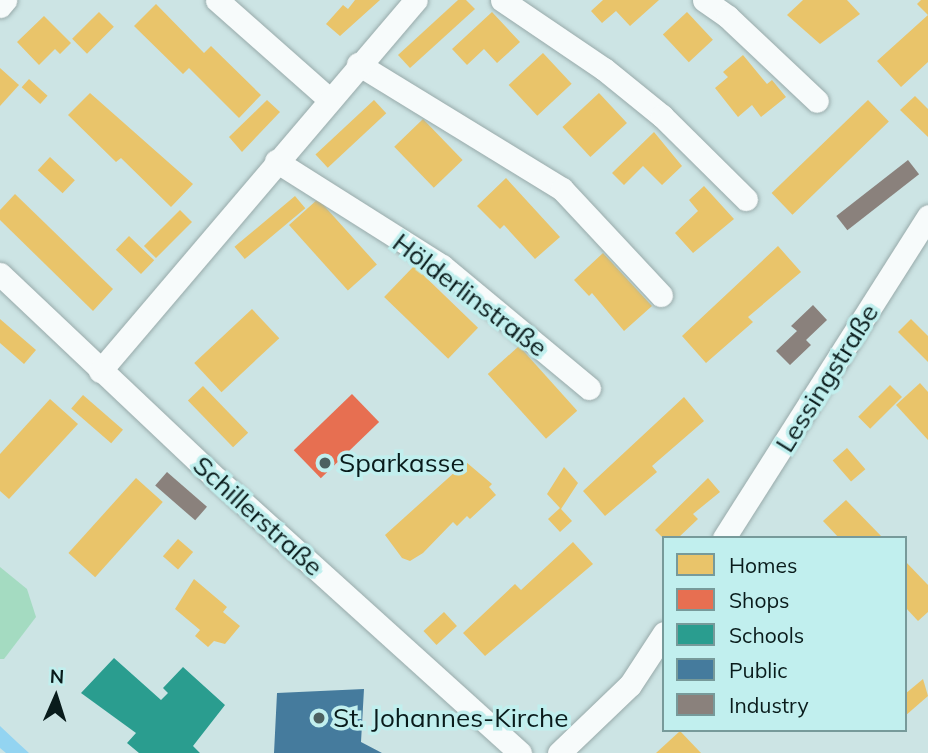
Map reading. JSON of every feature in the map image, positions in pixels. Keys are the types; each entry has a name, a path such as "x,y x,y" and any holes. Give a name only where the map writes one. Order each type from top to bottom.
{"street":[{"path":"0,6 5,0"},
{"path":"217,0 330,100"},
{"path":"100,371 358,64 416,0"},
{"path":"502,0 652,108 746,199"},
{"path":"704,0 728,17 817,101"},
{"path":"358,64 562,189 661,295"},
{"name":"Hölderlinstraße","path":"276,161 442,266 589,388"},
{"name":"Lessingstraße","path":"725,536 928,216"},
{"name":"Schillerstraße","path":"0,274 100,371 520,753"},
{"path":"559,753 631,685 662,636"}],"green space":[{"path":"0,567 27,589 36,617 4,659 0,659"}],"water":[{"path":"0,726 29,753 6,753 0,748"}],"building: Homes":[{"path":"355,0 380,0 340,36 326,24 343,5 348,9"},
{"path":"458,0 466,0 475,9 410,68 398,55"},
{"path":"603,0 659,0 630,26 616,11 602,23 591,11"},
{"path":"803,0 847,0 860,14 820,44 787,15"},
{"path":"921,0 928,0 928,15 917,4"},
{"path":"156,4 204,53 211,46 261,95 239,118 189,68 183,74 134,26"},
{"path":"99,12 114,27 87,54 72,39"},
{"path":"492,12 520,42 497,63 484,49 467,65 452,49"},
{"path":"687,12 713,40 689,62 663,35"},
{"path":"928,15 928,62 901,87 877,61"},
{"path":"44,16 71,43 60,54 55,49 39,65 17,42"},
{"path":"543,53 572,84 537,116 509,85"},
{"path":"743,55 767,84 772,80 786,97 761,117 752,105 738,117 715,88 728,77 723,72"},
{"path":"0,68 19,85 0,106"},
{"path":"29,79 48,96 40,104 22,87"},
{"path":"90,93 193,184 171,207 121,158 116,162 68,115"},
{"path":"599,93 627,123 590,157 562,127"},
{"path":"915,96 928,109 928,137 900,110"},
{"path":"267,100 280,112 242,152 229,137"},
{"path":"374,100 386,113 328,168 315,155"},
{"path":"868,100 889,122 792,215 772,193"},
{"path":"423,119 463,160 434,188 394,147"},
{"path":"654,132 682,166 662,185 643,166 624,185 612,173"},
{"path":"50,157 75,180 63,193 38,170"},
{"path":"506,178 560,237 535,259 504,225 500,229 477,206"},
{"path":"704,186 734,219 693,253 675,233 698,211 689,200"},
{"path":"15,194 113,289 93,311 0,220 0,210"},
{"path":"295,196 305,208 245,259 234,247"},
{"path":"318,199 377,264 348,290 289,225"},
{"path":"180,210 192,222 156,258 144,246"},
{"path":"129,236 154,260 141,274 116,250"},
{"path":"778,246 801,272 748,317 753,322 706,363 682,336"},
{"path":"603,253 652,306 624,331 592,293 589,296 574,280"},
{"path":"414,266 478,328 448,359 384,297"},
{"path":"252,309 279,338 222,392 194,363"},
{"path":"0,319 36,350 24,364 0,343"},
{"path":"911,319 928,336 928,362 898,332"},
{"path":"519,346 577,411 546,439 488,374"},
{"path":"920,383 928,392 928,440 896,405"},
{"path":"890,385 902,397 870,429 858,417"},
{"path":"203,386 248,433 233,447 188,401"},
{"path":"83,395 123,430 111,443 71,409"},
{"path":"684,397 704,421 652,466 657,472 605,516 583,491"},
{"path":"50,399 78,424 9,499 0,491 0,454"},
{"path":"847,448 865,469 851,482 833,460"},
{"path":"466,462 492,484 489,487 496,495 470,519 467,516 457,526 453,522 423,553 410,561 402,558 385,535"},
{"path":"564,467 578,483 561,509 572,521 560,532 548,519 560,508 547,494"},
{"path":"136,478 163,502 95,577 68,553"},
{"path":"708,478 720,492 693,514 698,519 680,536 662,537 655,530"},
{"path":"846,500 881,536 837,536 823,521"},
{"path":"178,539 193,552 178,569 163,556"},
{"path":"573,542 593,564 485,656 463,633 515,584 521,590"},
{"path":"907,563 928,585 928,612 918,621 907,609"},
{"path":"194,579 227,607 223,612 240,626 225,644 214,641 208,647 195,636 200,630 175,609"},
{"path":"444,612 457,626 436,645 424,631"},
{"path":"923,679 928,696 907,714 907,692"},
{"path":"681,732 701,753 656,753"}],"building: Shops":[{"path":"352,394 379,422 321,478 294,450"}],"building: Schools":[{"path":"114,658 161,700 168,693 163,688 183,667 225,705 193,746 200,753 139,753 127,743 136,733 81,693"}],"building: Public":[{"name":"St. Johannes-Kirche","path":"364,689 361,742 382,753 274,753 277,693"}],"building: Industry":[{"path":"908,160 919,174 847,230 836,216"},
{"path":"813,305 827,320 806,340 811,345 790,365 776,351 797,331 791,326"},
{"path":"167,472 207,507 195,520 155,486"}],"place":[{"name":"Sparkasse","path":"325,463"},
{"name":"St. Johannes-Kirche","path":"319,718"}]}
